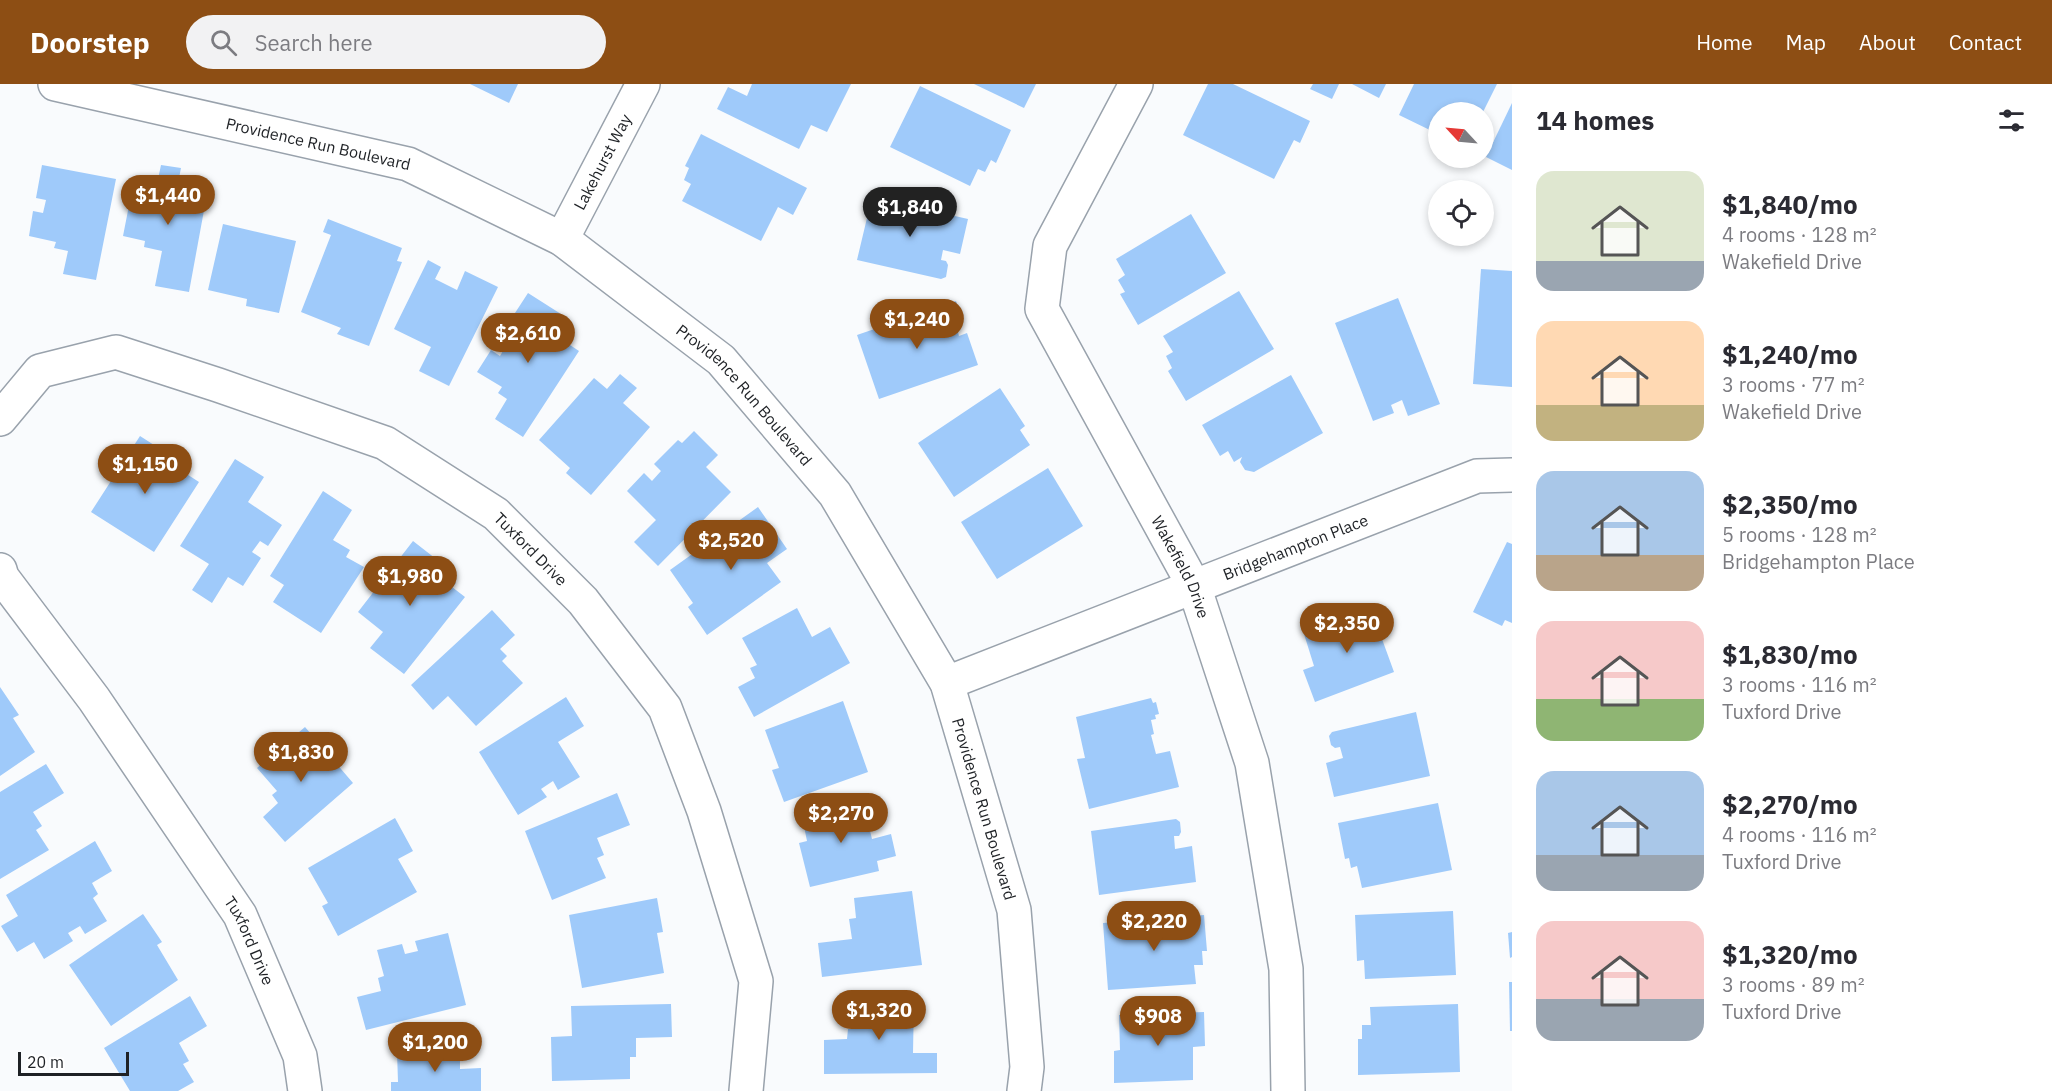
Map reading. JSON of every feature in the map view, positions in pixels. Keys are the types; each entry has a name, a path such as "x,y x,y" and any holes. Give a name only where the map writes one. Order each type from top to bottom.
{"street":[{"name":"Providence Run Boulevard","path":"55,84 408,164 562,239 721,360 835,494 947,683 1014,910 1027,1067 1024,1091"},
{"name":"Lakehurst Way","path":"562,239 643,84"},
{"name":"Wakefield Drive","path":"1136,84 1050,246 1042,309 1194,586 1252,764 1287,969 1288,1091"},
{"name":"Tuxford Drive","path":"0,419 40,371 116,352 385,443 496,514 583,601 664,708 704,810 756,981 746,1091"},
{"name":"Bridgehampton Place","path":"947,683 1477,476 1512,475"},
{"name":"Tuxford Drive","path":"0,570 2,577 94,699 240,915 300,1056 305,1091"}],"building":[{"path":"470,84 518,84 509,103"},
{"path":"752,84 851,84 827,132 811,125 799,149 717,109 728,87 747,96"},
{"path":"974,84 1036,84 1024,108"},
{"path":"1208,84 1233,84 1310,121 1300,143 1294,140 1274,179 1183,135"},
{"path":"1313,84 1339,84 1332,99 1310,89"},
{"path":"1352,84 1386,84 1379,98"},
{"path":"1414,84 1497,84 1488,102 1428,102 1428,129 1399,115"},
{"path":"920,86 1011,130 996,163 991,160 985,172 978,169 970,186 890,147"},
{"path":"1512,103 1512,170 1494,161 1494,140"},
{"path":"701,134 807,188 793,215 778,207 761,241 682,201 691,184 684,180 689,168 685,166"},
{"path":"42,165 116,179 96,280 63,274 68,251 54,248 56,242 29,236 33,211 43,213 46,200 36,198"},
{"path":"161,165 181,168 177,188 207,194 189,292 155,286 162,251 144,247 145,241 123,236 134,180 157,184"},
{"path":"872,197 968,219 960,254 943,250 941,260 946,261 948,265 946,277 941,279 857,260"},
{"path":"1191,214 1226,273 1138,325 1120,294 1125,292 1118,280 1125,275 1116,259"},
{"path":"328,219 402,248 397,261 402,262 369,346 337,334 341,328 301,312 331,235 323,232"},
{"path":"223,224 296,241 279,313 246,306 247,299 208,290"},
{"path":"428,260 441,267 435,279 457,290 465,271 498,287 449,386 419,371 431,347 394,329"},
{"path":"1481,269 1512,271 1512,387 1473,384"},
{"path":"1239,291 1274,349 1186,401 1168,371 1172,368 1166,356 1173,352 1163,336"},
{"path":"528,293 561,314 549,331 579,351 523,437 495,419 507,399 498,393 502,387 477,372 491,350 500,356 507,344 498,339"},
{"path":"1398,298 1440,404 1408,416 1402,400 1391,405 1394,413 1373,421 1335,323"},
{"path":"956,301 963,322 956,325 959,336 967,333 978,365 879,399 857,335"},
{"path":"620,374 637,388 623,403 650,427 591,495 566,473 570,468 539,440 594,378 607,389"},
{"path":"1291,375 1323,433 1254,472 1245,470 1240,462 1242,457 1234,462 1228,451 1220,456 1202,425"},
{"path":"1000,388 1025,426 1020,430 1030,445 954,497 918,443"},
{"path":"694,431 718,455 706,467 731,492 658,566 634,542 656,520 627,491 644,473 652,481 661,471 654,464 678,440 682,443"},
{"path":"140,436 168,454 165,460 199,482 154,552 91,512"},
{"path":"235,459 264,477 248,502 282,525 268,546 260,541 252,552 261,558 243,586 228,577 212,603 192,590 209,564 180,546"},
{"path":"1048,468 1083,526 997,579 961,522"},
{"path":"323,491 352,510 333,540 350,550 346,557 364,567 321,633 273,602 284,585 270,576"},
{"path":"758,507 787,549 767,563 781,582 707,635 688,607 693,603 670,570"},
{"path":"413,541 440,562 436,567 456,583 452,587 465,597 404,674 370,648 383,632 358,612"},
{"path":"1507,542 1512,544 1512,623 1505,620 1502,626 1473,612"},
{"path":"1377,606 1388,637 1382,639 1394,672 1315,702 1303,670 1314,666 1304,634"},
{"path":"797,608 812,637 830,627 850,663 754,717 738,687 755,678 750,668 757,665 742,638"},
{"path":"492,610 515,635 500,649 507,656 502,661 523,683 476,726 448,696 433,710 411,685"},
{"path":"0,687 19,715 13,718 35,752 0,776"},
{"path":"566,697 584,726 558,742 580,777 558,790 553,781 541,789 547,797 518,815 479,752"},
{"path":"1151,698 1153,703 1156,702 1159,714 1155,715 1156,719 1151,720 1154,734 1151,735 1156,754 1170,751 1179,787 1089,809 1077,759 1085,758 1076,717"},
{"path":"843,701 868,772 784,802 772,770 779,768 765,730"},
{"path":"1416,712 1430,776 1334,797 1326,763 1343,758 1340,747 1335,748 1331,745 1329,736 1332,732"},
{"path":"305,727 353,783 285,842 263,817 278,803 272,795 277,791 257,768"},
{"path":"46,764 64,793 33,812 42,826 36,830 49,850 0,879 0,792"},
{"path":"617,793 630,825 597,838 604,855 597,858 606,878 552,900 525,831"},
{"path":"862,798 872,839 891,834 896,856 877,861 879,871 810,887 799,843 807,841 801,812"},
{"path":"1438,803 1452,870 1362,888 1357,866 1351,868 1349,858 1345,859 1338,823"},
{"path":"395,818 413,851 398,859 417,892 338,936 322,906 328,903 308,868"},
{"path":"1176,819 1180,822 1181,832 1179,836 1174,836 1175,849 1192,846 1196,882 1099,895 1091,831"},
{"path":"95,841 112,871 92,883 98,894 93,898 107,921 85,934 80,926 68,933 73,941 44,959 34,942 17,952 1,926 18,916 6,895"},
{"path":"912,891 922,965 822,977 818,943 852,939 849,919 856,918 854,898"},
{"path":"657,898 663,932 657,933 664,973 582,988 569,915"},
{"path":"1453,911 1456,975 1365,979 1364,960 1357,961 1355,915"},
{"path":"143,914 162,942 157,945 178,980 111,1026 69,965"},
{"path":"1204,915 1207,951 1202,951 1203,965 1194,965 1196,984 1108,990 1103,923"},
{"path":"1512,932 1512,957 1510,958 1508,933"},
{"path":"448,933 466,1005 366,1030 357,997 381,991 378,978 384,976 377,950 402,944 405,954 418,951 415,941"},
{"path":"1509,982 1512,982 1512,1031 1510,1031"},
{"path":"190,996 207,1026 179,1043 189,1061 183,1064 194,1082 178,1091 130,1091 104,1048"},
{"path":"851,999 914,999 913,1053 937,1053 937,1073 824,1074 824,1040 847,1039 848,1029 851,1029"},
{"path":"671,1004 672,1037 636,1038 636,1057 630,1057 630,1079 552,1081 551,1037 572,1036 571,1006"},
{"path":"1458,1004 1460,1072 1358,1075 1358,1039 1362,1039 1362,1025 1371,1025 1370,1007"},
{"path":"1204,1012 1205,1046 1193,1047 1193,1080 1114,1083 1114,1051 1120,1050 1119,1015"},
{"path":"460,1050 460,1069 481,1068 481,1091 391,1091 391,1082 398,1082 397,1052"}]}
